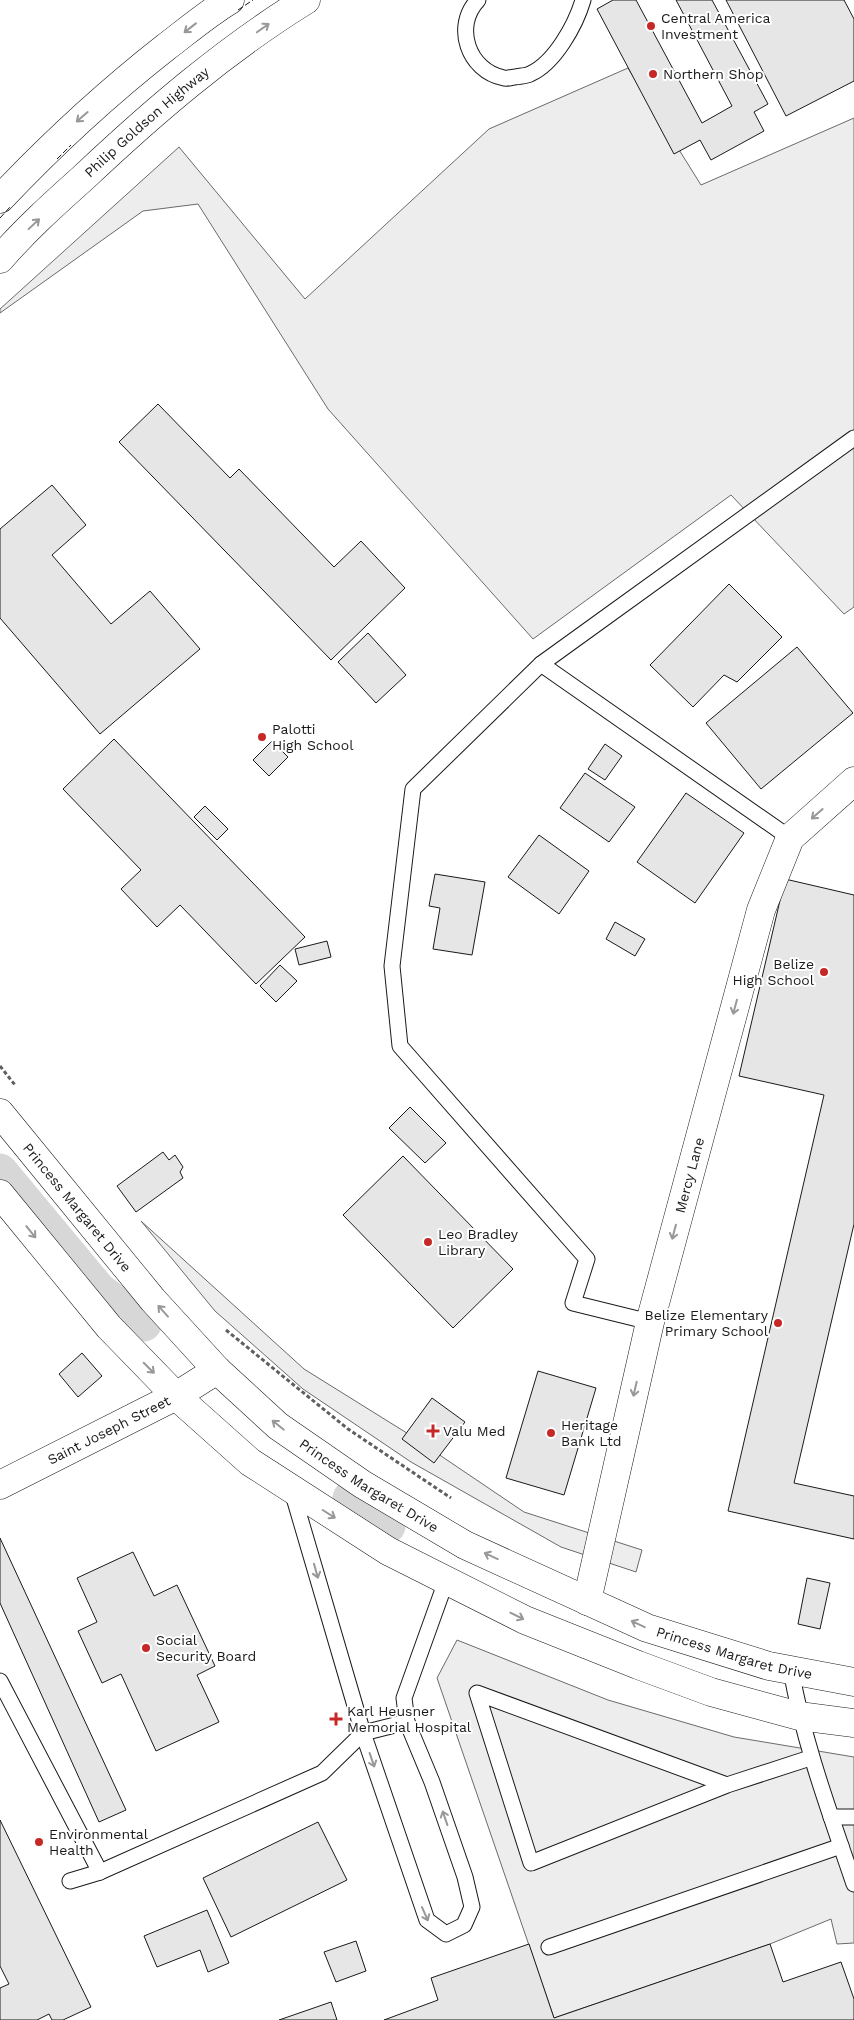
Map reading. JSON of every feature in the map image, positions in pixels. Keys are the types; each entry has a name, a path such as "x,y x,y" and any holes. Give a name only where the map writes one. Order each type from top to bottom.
{"main road":[{"path":"0,199 57,139 133,73 212,11 230,0"},
{"name":"Philip Goldson Highway","path":"0,259 16,240 114,148 192,80 223,56 306,0"},
{"name":"Mercy Lane","path":"587,1601 650,1322 761,910 790,838 854,782"},
{"name":"Princess Margaret Drive","path":"0,1113 153,1300 217,1370 278,1426 362,1484 465,1545 647,1628 769,1666 854,1682"},
{"path":"0,1194 109,1327 176,1396 250,1462 292,1491 388,1551 446,1582 526,1620 711,1692 799,1716 854,1723"},
{"name":"Saint Joseph Street","path":"0,1485 176,1396 217,1370"}],"lane":[{"path":"478,0 472,6 464,32 470,53 485,70 504,79 530,74 550,58 572,30 584,0"},
{"path":"650,1322 573,1303 587,1259 400,1046 392,966 413,789 541,664 854,438"},
{"path":"541,664 790,838"},
{"path":"292,1491 363,1734 427,1920 446,1934 464,1925 472,1907 459,1860 408,1722 404,1698 446,1582"},
{"path":"791,1670 799,1716 810,1758 854,1884"},
{"path":"0,1681 100,1872"},
{"path":"727,1785 477,1694 531,1863 727,1785 810,1758"},
{"path":"70,1882 100,1872 322,1774 363,1734 408,1722"},
{"path":"831,1817 854,1817"},
{"path":"549,1947 841,1846"}],"path":[{"path":"0,1066 18,1088"},
{"path":"220,1324 241,1345 348,1429 453,1499"}],"shaded area":[{"path":"628,68 701,185 854,118 854,607 844,614 731,495 533,639 328,409 198,204 143,211 0,313 0,309 179,147 305,299 489,129"},
{"path":"141,1221 304,1369 410,1435 524,1512 642,1550 636,1572 561,1547 411,1462 303,1389 215,1311"},
{"path":"457,1640 608,1700 734,1737 854,1757 854,1943 837,1944 831,1919 770,1944 554,2018 437,1678"}],"building":[{"name":"Northern Shop","path":"613,0 636,0 702,123 732,106 676,0 712,0 768,104 754,112 764,131 711,160 700,140 674,154 597,9"},
{"path":"726,0 844,0 854,19 854,81 786,116"},
{"path":"158,404 230,478 239,469 334,567 361,541 405,588 331,660 119,442"},
{"path":"52,485 86,525 52,555 111,624 150,591 200,649 100,734 0,618 0,529"},
{"path":"729,584 782,637 737,682 724,675 693,707 650,665"},
{"path":"368,633 406,675 376,703 338,662"},
{"path":"797,647 853,713 761,789 706,723"},
{"path":"114,739 305,937 256,984 180,905 157,927 121,889 141,870 63,789"},
{"path":"272,741 288,757 269,776 253,760"},
{"path":"605,744 622,756 605,780 588,769"},
{"path":"585,773 635,807 609,842 560,808"},
{"path":"686,793 744,833 695,903 637,862"},
{"path":"205,806 228,829 217,840 194,817"},
{"path":"539,835 589,871 559,914 508,877"},
{"path":"435,874 485,882 472,955 433,949 440,908 429,906"},
{"path":"785,879 854,895 854,1224 794,1483 854,1496 854,1539 728,1511 824,1095 739,1076"},
{"path":"615,922 645,939 635,956 606,939"},
{"path":"327,941 331,957 299,965 295,949"},
{"path":"280,965 297,981 276,1002 260,986"},
{"path":"410,1107 446,1143 425,1163 389,1128"},
{"path":"163,1152 169,1160 175,1155 183,1167 180,1172 183,1178 136,1212 117,1186"},
{"name":"Leo Bradley Library","path":"403,1156 513,1269 453,1328 343,1215"},
{"path":"82,1353 102,1376 78,1397 59,1374"},
{"name":"Heritage Bank Ltd","path":"538,1371 596,1388 564,1495 506,1478"},
{"name":"Valu Med","path":"432,1398 465,1422 434,1463 402,1439"},
{"path":"0,1538 126,1810 99,1822 0,1603"},
{"name":"Social Security Board","path":"133,1552 154,1596 177,1585 215,1666 197,1675 219,1722 156,1751 121,1674 102,1683 78,1631 97,1622 77,1578"},
{"path":"807,1578 830,1583 820,1629 798,1624"},
{"path":"0,1820 91,2007 63,2020 52,2020 49,2014 37,2020 0,2020 0,1988 9,1984 0,1966"},
{"path":"318,1822 347,1880 231,1937 203,1878"},
{"path":"207,1910 229,1963 208,1972 200,1950 157,1967 144,1936"},
{"path":"356,1941 366,1971 336,1982 324,1952"},
{"path":"529,1944 554,2018 770,1944 783,1982 841,1962 854,1999 854,2020 384,2020 438,2000 431,1978"},
{"path":"331,2002 337,2020 279,2020"}],"waterway":[{"path":"0,1171 99,1290 144,1324"},
{"path":"350,1498 388,1526"}],"fence":[{"path":"238,10 253,0"},
{"path":"57,159 71,145"},
{"path":"0,218 10,207"}],"place":[{"name":"Central America Investment","path":"651,26"},
{"name":"Northern Shop","path":"653,74"},
{"name":"Palotti High School","path":"262,737"},
{"name":"Belize High School","path":"824,972"},
{"name":"Leo Bradley Library","path":"428,1242"},
{"name":"Belize Elementary Primary School","path":"778,1323"},
{"name":"Valu Med","path":"433,1431"},
{"name":"Heritage Bank Ltd","path":"551,1433"},
{"name":"Social Security Board","path":"146,1648"},
{"name":"Karl Heusner Memorial Hospital","path":"336,1719"},
{"name":"Environmental Health","path":"39,1842"}]}
